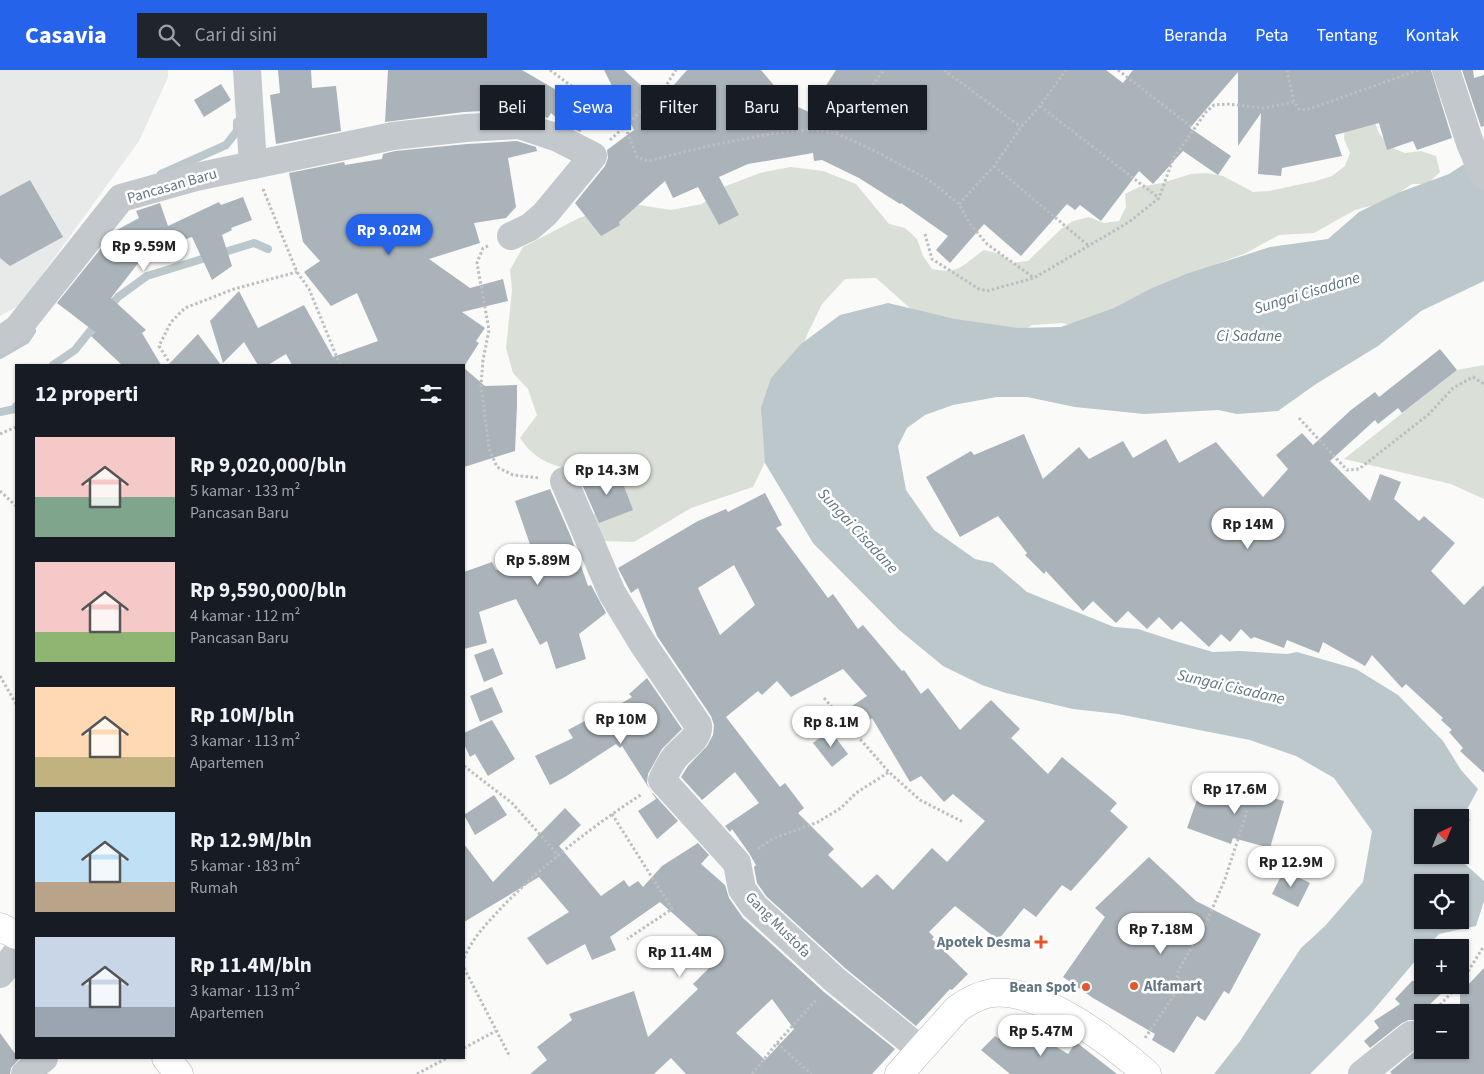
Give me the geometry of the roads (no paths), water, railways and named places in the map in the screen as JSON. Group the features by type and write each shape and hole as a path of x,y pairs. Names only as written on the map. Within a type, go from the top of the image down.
{"main road":[{"path":"0,927 15,934"},
{"path":"899,1074 920,1049 968,1000 993,993 1009,993 1036,1001 1058,1011 1110,1044 1139,1067"},
{"path":"167,1059 179,1074"}],"street":[{"path":"247,70 253,165"},
{"path":"1446,70 1470,142 1484,176"},
{"name":"Pancasan Baru","path":"0,341 18,328 121,198 196,177 393,136 466,128 519,125 558,138 594,156 545,214 530,227 511,236"},
{"name":"Gang Mustofa","path":"564,481 612,593 643,644 698,725 699,730 676,756 662,780 737,864 742,889 754,906 835,980 920,1049"},
{"path":"0,974 15,955"},
{"path":"1362,1074 1411,1035"},
{"path":"25,1074 43,1059"}],"water":[{"name":"Ci Sadane","path":"1484,155 1484,281 1421,311 1378,346 1316,384 1278,411 1237,414 1218,410 1144,414 1075,407 1027,397 997,397 953,405 925,415 907,428 898,446 906,490 934,530 975,559 993,563 1027,592 1114,627 1138,629 1213,652 1240,651 1287,654 1297,652 1356,669 1398,695 1443,741 1461,770 1478,789 1467,809 1414,809 1414,864 1465,864 1484,881 1484,901 1476,926 1469,928 1469,874 1414,874 1414,929 1462,929 1439,934 1434,939 1414,939 1414,962 1371,1013 1310,1074 1214,1074 1240,1041 1301,948 1325,926 1363,882 1372,831 1334,778 1296,756 1250,740 1118,714 1073,709 1006,693 982,685 943,666 898,629 813,543 765,463 761,408 771,378 801,344 840,315 888,303 955,319 1018,328 1061,327 1114,308 1150,289 1186,274 1270,247 1328,239 1359,212 1400,192 1449,174 1475,157"}],"waterway":[{"path":"161,174 226,145 237,131 237,122"},
{"path":"108,309 118,297 147,276 254,243 268,249"},
{"path":"54,364 75,350 98,321"},
{"path":"0,355 26,340 32,331"},
{"path":"0,412 15,409"}],"place":[{"name":"Apotek Desma","path":"1041,942"},
{"name":"Alfamart","path":"1134,986"},
{"name":"Bean Spot","path":"1086,987"}],"water label":[{"name":"Sungai Cisadane","path":"1307,293"},
{"name":"Sungai Cisadane","path":"858,531"},
{"name":"Sungai Cisadane","path":"1231,687"}]}
